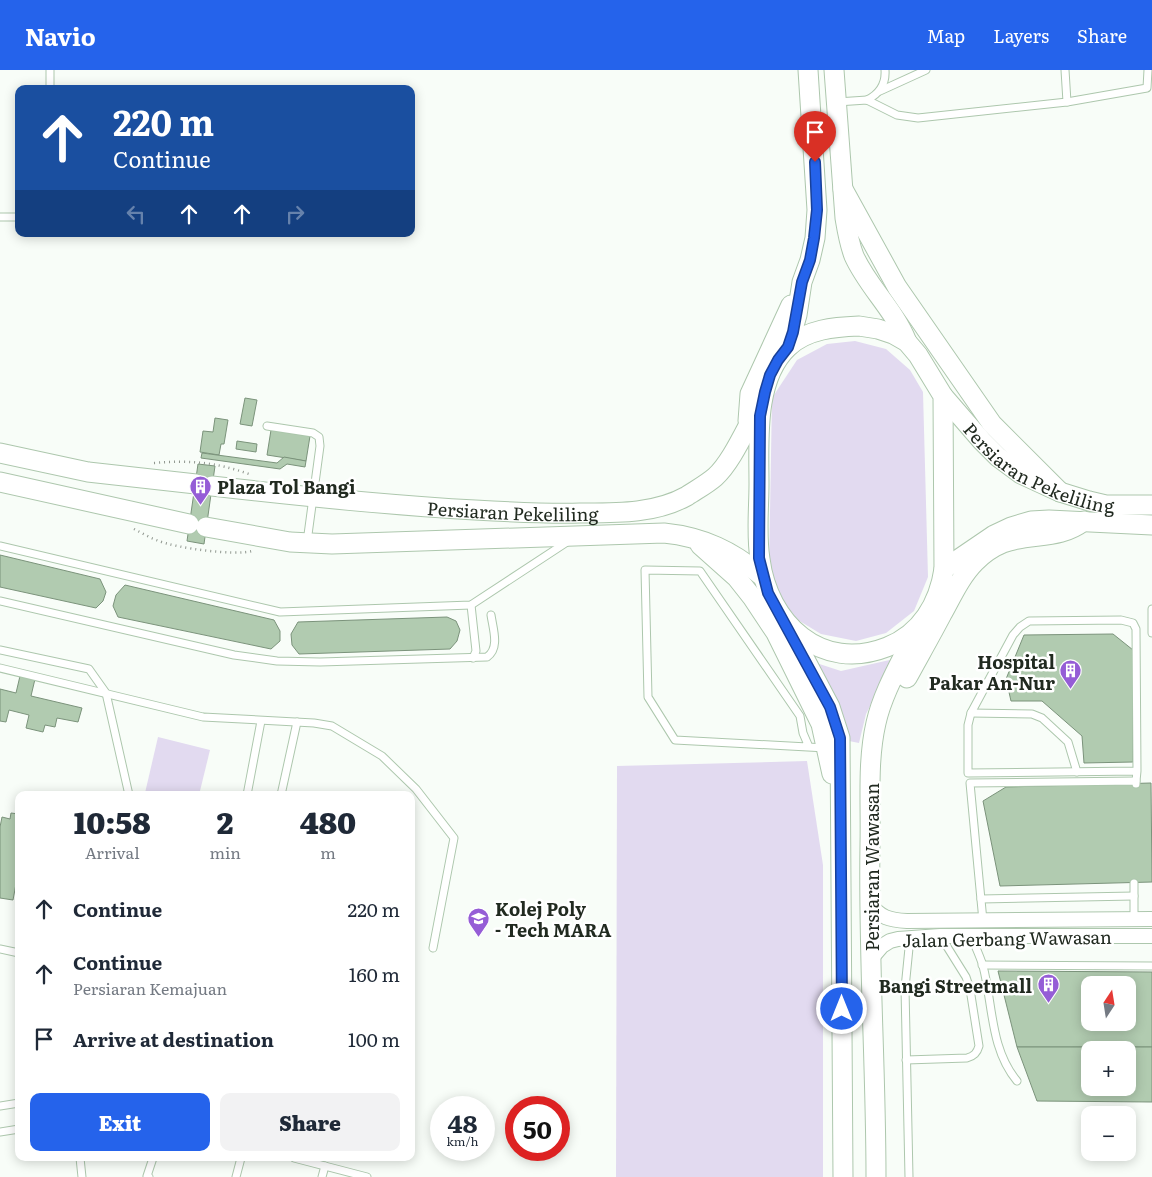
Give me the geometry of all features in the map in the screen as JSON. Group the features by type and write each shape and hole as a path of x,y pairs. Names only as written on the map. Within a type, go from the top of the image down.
{"main road":[{"path":"748,425 750,394 802,282 810,260 814,238 817,210 808,70"},
{"path":"834,70 848,238 854,256 870,283 893,313 907,342"},
{"path":"843,188 897,287 992,424 1060,492"},
{"path":"788,347 797,316 802,282"},
{"path":"907,342 893,334 859,326 821,330 803,337 788,347 770,375 763,399 759,434 759,558 763,577 774,604 786,623 807,642 820,648 844,654 877,651 905,638 927,616 937,597 944,569 943,396"},
{"name":"Persiaran Pekeliling","path":"907,342 918,354 943,396 982,441 998,457 1021,474 1060,492 1106,505 1152,505"},
{"name":"Persiaran Pekeliling","path":"0,453 88,472 313,498 404,506 541,514 619,513 646,510 666,505 685,497 716,476 727,461 763,399"},
{"name":"Persiaran Pekeliling","path":"0,482 198,526 261,538 307,543 404,543 648,533 689,536 723,548 763,577"},
{"name":"Persiaran Pekeliling","path":"944,569 976,545 1011,527 1031,522 1049,520 1152,524"},
{"path":"871,747 886,724 903,685 949,601 974,563 988,550 1003,543 1022,537 1061,533 1074,528 1084,521"},
{"path":"689,536 732,573 752,596 776,633 821,724 818,748 840,805"},
{"name":"Persiaran Wawasan","path":"786,623 830,707 840,738 843,1177"},
{"name":"Persiaran Wawasan","path":"876,1177 876,1097 869,903 871,747 877,720 886,697 919,626"}],"street":[{"name":"Jalan Gerbang Wawasan","path":"869,903 878,914 896,920 983,922 1152,919"},
{"name":"Jalan Gerbang Wawasan","path":"870,960 882,946 890,941 910,938 940,936 1152,936"}],"lane":[{"path":"50,70 50,85"},
{"path":"880,91 885,70"},
{"path":"837,102 867,100 880,91 926,70"},
{"path":"1065,70 1066,102"},
{"path":"867,100 897,115 918,118 1066,102 1147,88 1148,70"},
{"path":"0,217 15,217"},
{"path":"266,426 313,433 319,437 320,446 307,543"},
{"path":"0,546 280,612 471,605 577,536"},
{"path":"797,747 803,733 800,716 700,571 645,570 648,697 675,740 797,747 818,748"},
{"path":"0,601 234,655 277,661 320,662 487,657 494,650 495,644 491,615"},
{"path":"471,605 476,651 473,658"},
{"path":"1152,609 1152,633"},
{"path":"970,783 1136,782 1136,629 1133,623 1121,620 1029,621 1013,635 971,713 968,725 968,773 983,922"},
{"path":"0,650 89,669 106,693 128,791"},
{"path":"0,668 203,717 297,722 332,726 382,756 416,788 454,838 434,948"},
{"path":"971,713 1032,714 1042,718 1068,742 1077,772"},
{"path":"248,791 261,721"},
{"path":"281,791 297,722"},
{"path":"803,733 818,748"},
{"path":"968,773 1137,771"},
{"path":"1134,883 1134,919"},
{"path":"981,899 1134,896"},
{"path":"906,1060 967,1058 973,1056 979,1046 970,989 966,977 940,936"},
{"path":"971,936 982,965 999,1049 1008,1070 1018,1081"},
{"path":"909,1177 905,988 910,938"},
{"path":"0,949 15,952"},
{"path":"982,965 1152,966"},
{"path":"0,1106 15,1104"},
{"path":"0,1132 15,1130"},
{"path":"80,1161 82,1177"},
{"path":"149,1177 147,1176 152,1161"},
{"path":"236,1177 240,1161"},
{"path":"306,1161 367,1177"},
{"path":"322,1177 325,1166"}],"shaded area":[{"path":"855,341 886,349 910,370 923,392 928,577 914,611 886,633 856,641 821,634 793,617 777,593 769,569 772,398 797,360 827,344"},
{"path":"804,659 841,671 894,659 866,714 859,743 849,741"},
{"path":"158,737 210,750 200,791 145,791"},
{"path":"807,761 823,865 823,1177 616,1177 617,766"}],"building":[{"path":"245,398 257,400 252,426 240,424"},
{"path":"215,418 228,420 224,444 221,444 219,455 200,452 203,431 213,432"},
{"path":"271,430 310,436 306,461 267,455"},
{"path":"237,441 257,444 256,452 236,449"},
{"path":"202,453 277,463 284,457 306,461 305,467 287,464 280,469 201,458"},
{"name":"Plaza Tol Bangi","path":"198,464 215,466 204,544 187,541"},
{"path":"0,555 100,579 106,592 103,601 96,608 0,587"},
{"path":"125,585 274,620 280,631 280,641 271,649 118,617 113,606 116,595"},
{"path":"447,617 456,621 460,630 457,641 450,649 299,654 292,645 291,634 298,622"},
{"name":"Hospital Pakar An-Nur","path":"1113,634 1133,650 1133,762 1084,763 1082,736 1042,701 1011,701 1006,679 1024,635"},
{"path":"20,676 35,679 31,696 82,708 78,722 57,718 55,727 45,725 43,732 26,728 29,715 9,710 6,722 0,721 0,689 16,693"},
{"path":"1151,783 1152,882 1000,886 983,801 1006,787"},
{"path":"11,813 15,814 15,889 13,900 0,898 0,827 2,817 10,819"},
{"name":"Bangi Streetmall","path":"998,971 1152,972 1152,1047 1136,1047 1136,1041 1081,1041 1081,1047 1017,1047"},
{"path":"1017,1047 1081,1047 1081,1096 1136,1096 1136,1047 1152,1047 1152,1102 1037,1101"}],"place":[{"name":"Plaza Tol Bangi","path":"201,505"},
{"name":"Hospital Pakar An-Nur","path":"1071,690"},
{"name":"Kolej Poly - Tech MARA","path":"479,937"},
{"name":"Bangi Streetmall","path":"1048,1004"}],"route":[{"path":"815,162 817,210 810,260 802,282 793,332 788,347 770,375 760,416 759,558 768,593 830,707 840,738 842,1009"}]}
